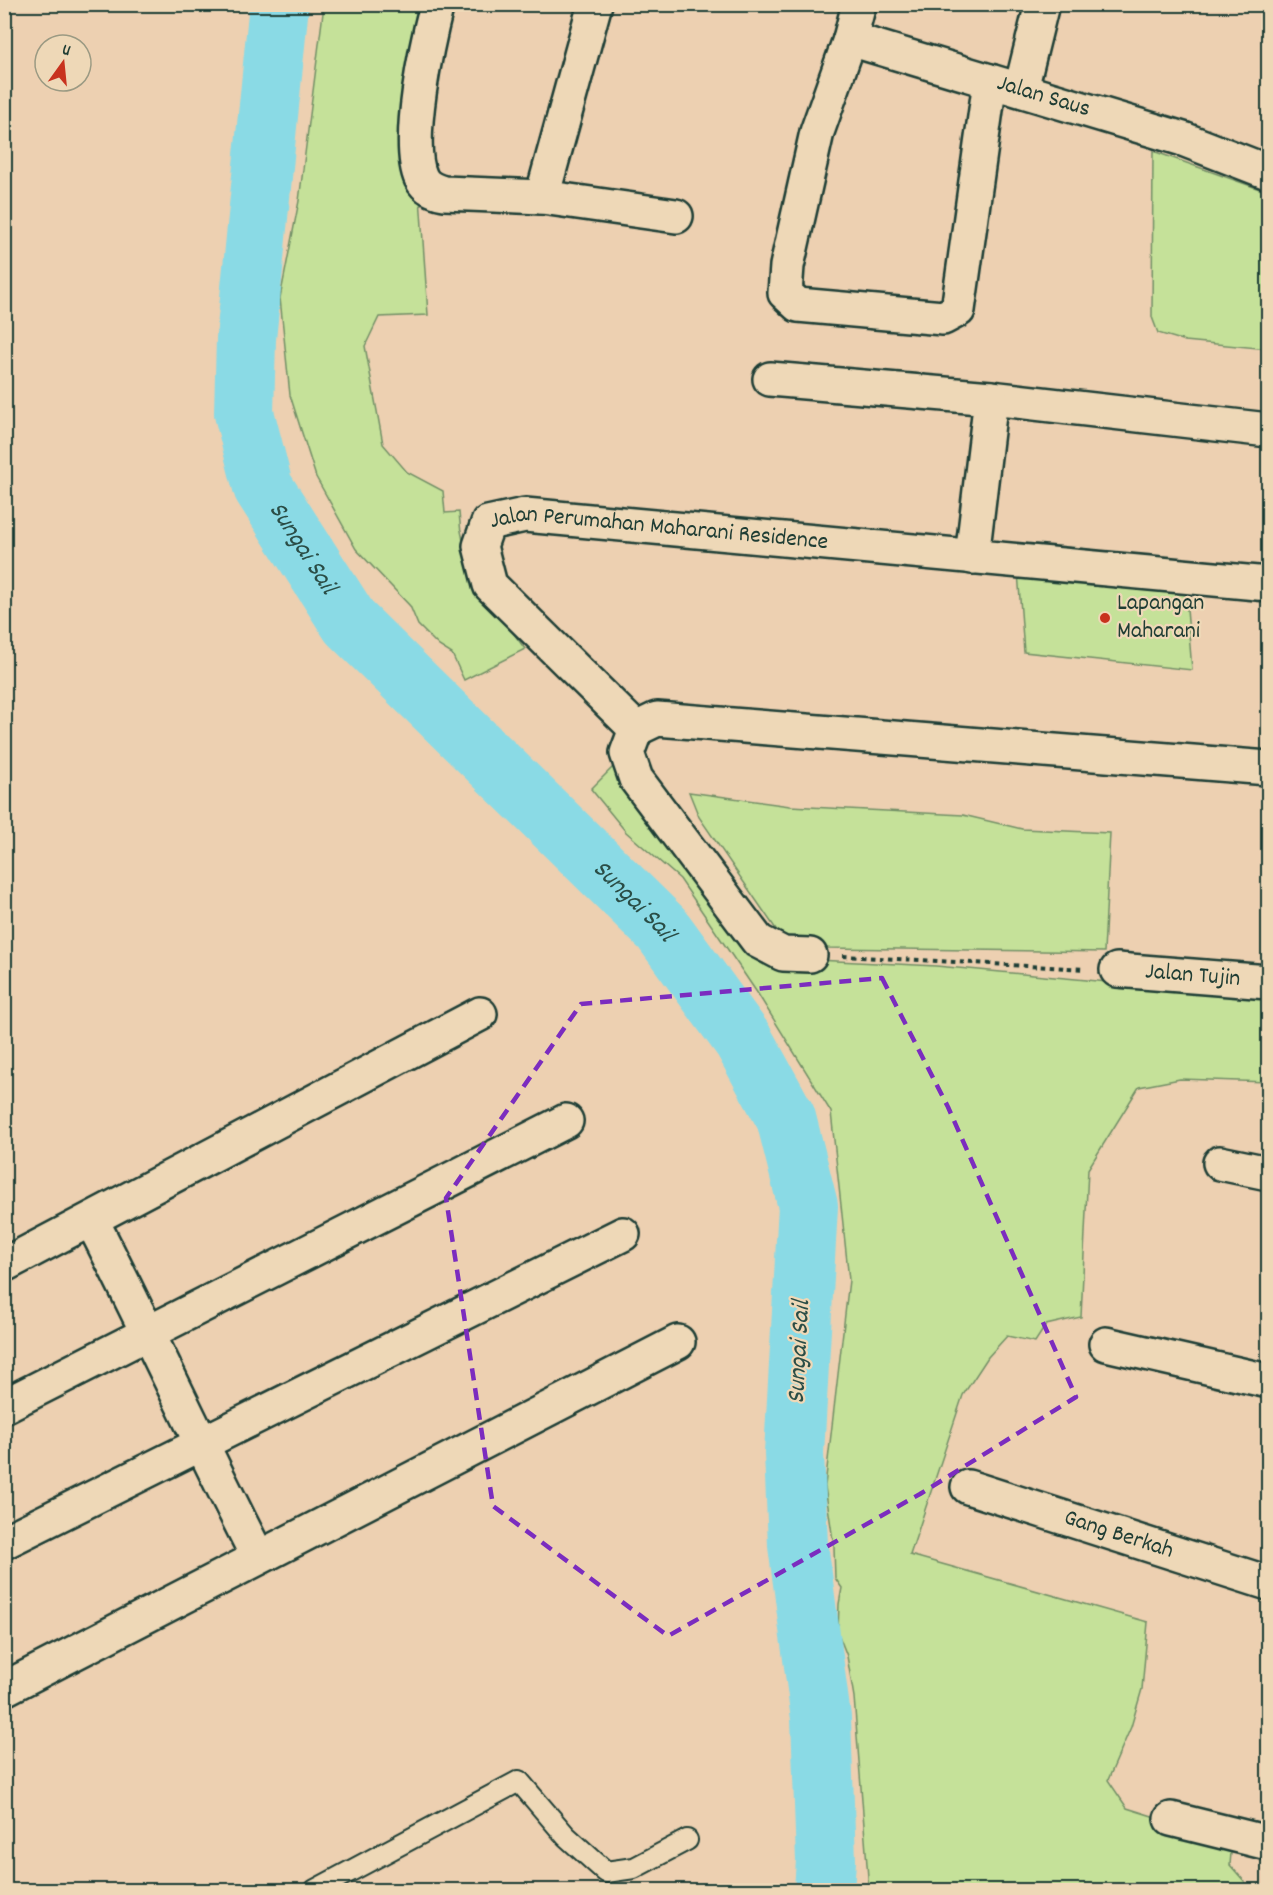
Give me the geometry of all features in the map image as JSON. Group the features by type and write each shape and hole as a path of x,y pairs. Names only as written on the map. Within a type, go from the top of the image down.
{"street":[{"path":"437,4 427,43 417,114 417,156 422,180 433,190 444,193 542,197 676,216"},
{"path":"542,197 594,4"},
{"path":"859,4 850,39 817,132 787,266 785,293 798,305 944,318 958,310 1006,85 1042,4"},
{"name":"Jalan Saus","path":"850,39 1183,139 1269,172"},
{"path":"770,379 991,398 1269,430"},
{"path":"972,557 991,398"},
{"name":"Jalan Perumahan Maharani Residence","path":"636,729 490,585 480,546 488,523 525,515 1269,584"},
{"path":"810,955 783,954 758,941 636,778 627,753 636,729 657,719 1269,768"},
{"name":"Jalan Tujin","path":"1117,970 1269,982"},
{"path":"4,1265 92,1221 480,1014"},
{"path":"4,1406 566,1121"},
{"path":"1220,1163 1269,1173"},
{"path":"92,1221 149,1332 201,1446 258,1557"},
{"path":"4,1542 201,1446 623,1234"},
{"path":"4,1689 678,1342"},
{"path":"1106,1344 1269,1381"},
{"name":"Gang Berkah","path":"968,1487 1269,1583"},
{"path":"1171,1819 1269,1844"}],"lane":[{"path":"315,1890 519,1781 566,1836 606,1872 634,1868 687,1840"}],"path":[{"path":"810,955 1117,970"}],"highlighted area":[{"path":"882,978 948,1107 1076,1397 920,1494 668,1636 493,1506 446,1198 581,1004"}],"green space":[{"path":"324,5 432,5 420,197 428,315 379,317 365,346 383,444 407,472 443,491 445,513 459,512 461,532 472,569 491,601 525,649 464,680 452,654 439,646 418,625 410,606 356,549 316,477 290,395 280,298 299,201"},
{"path":"1153,151 1268,192 1268,349 1185,341 1158,333 1152,317"},
{"name":"Lapangan Maharani","path":"1018,572 1185,585 1192,670 1024,652"},
{"path":"620,760 662,829 797,959 936,966 1268,997 1268,1082 1180,1079 1139,1087 1088,1169 1081,1317 1046,1325 1035,1342 1007,1336 988,1357 963,1395 910,1555 1148,1622 1142,1689 1131,1727 1108,1780 1127,1808 1232,1841 1230,1865 1252,1890 869,1890 854,1697 847,1656 838,1633 842,1588 835,1578 834,1547 825,1486 849,1280 831,1112 758,994 680,879 626,832 591,789"},
{"path":"689,792 790,806 963,815 1022,829 1110,833 1104,952 828,948 795,944 780,935 699,817"}],"waterway":[{"name":"Sungai Sail","path":"279,4 246,339 244,413 263,487 350,623 662,929 743,1040 786,1118 808,1206 794,1453 798,1545 821,1718 826,1861 824,1890"}],"place":[{"name":"Lapangan Maharani","path":"1105,618"}]}
